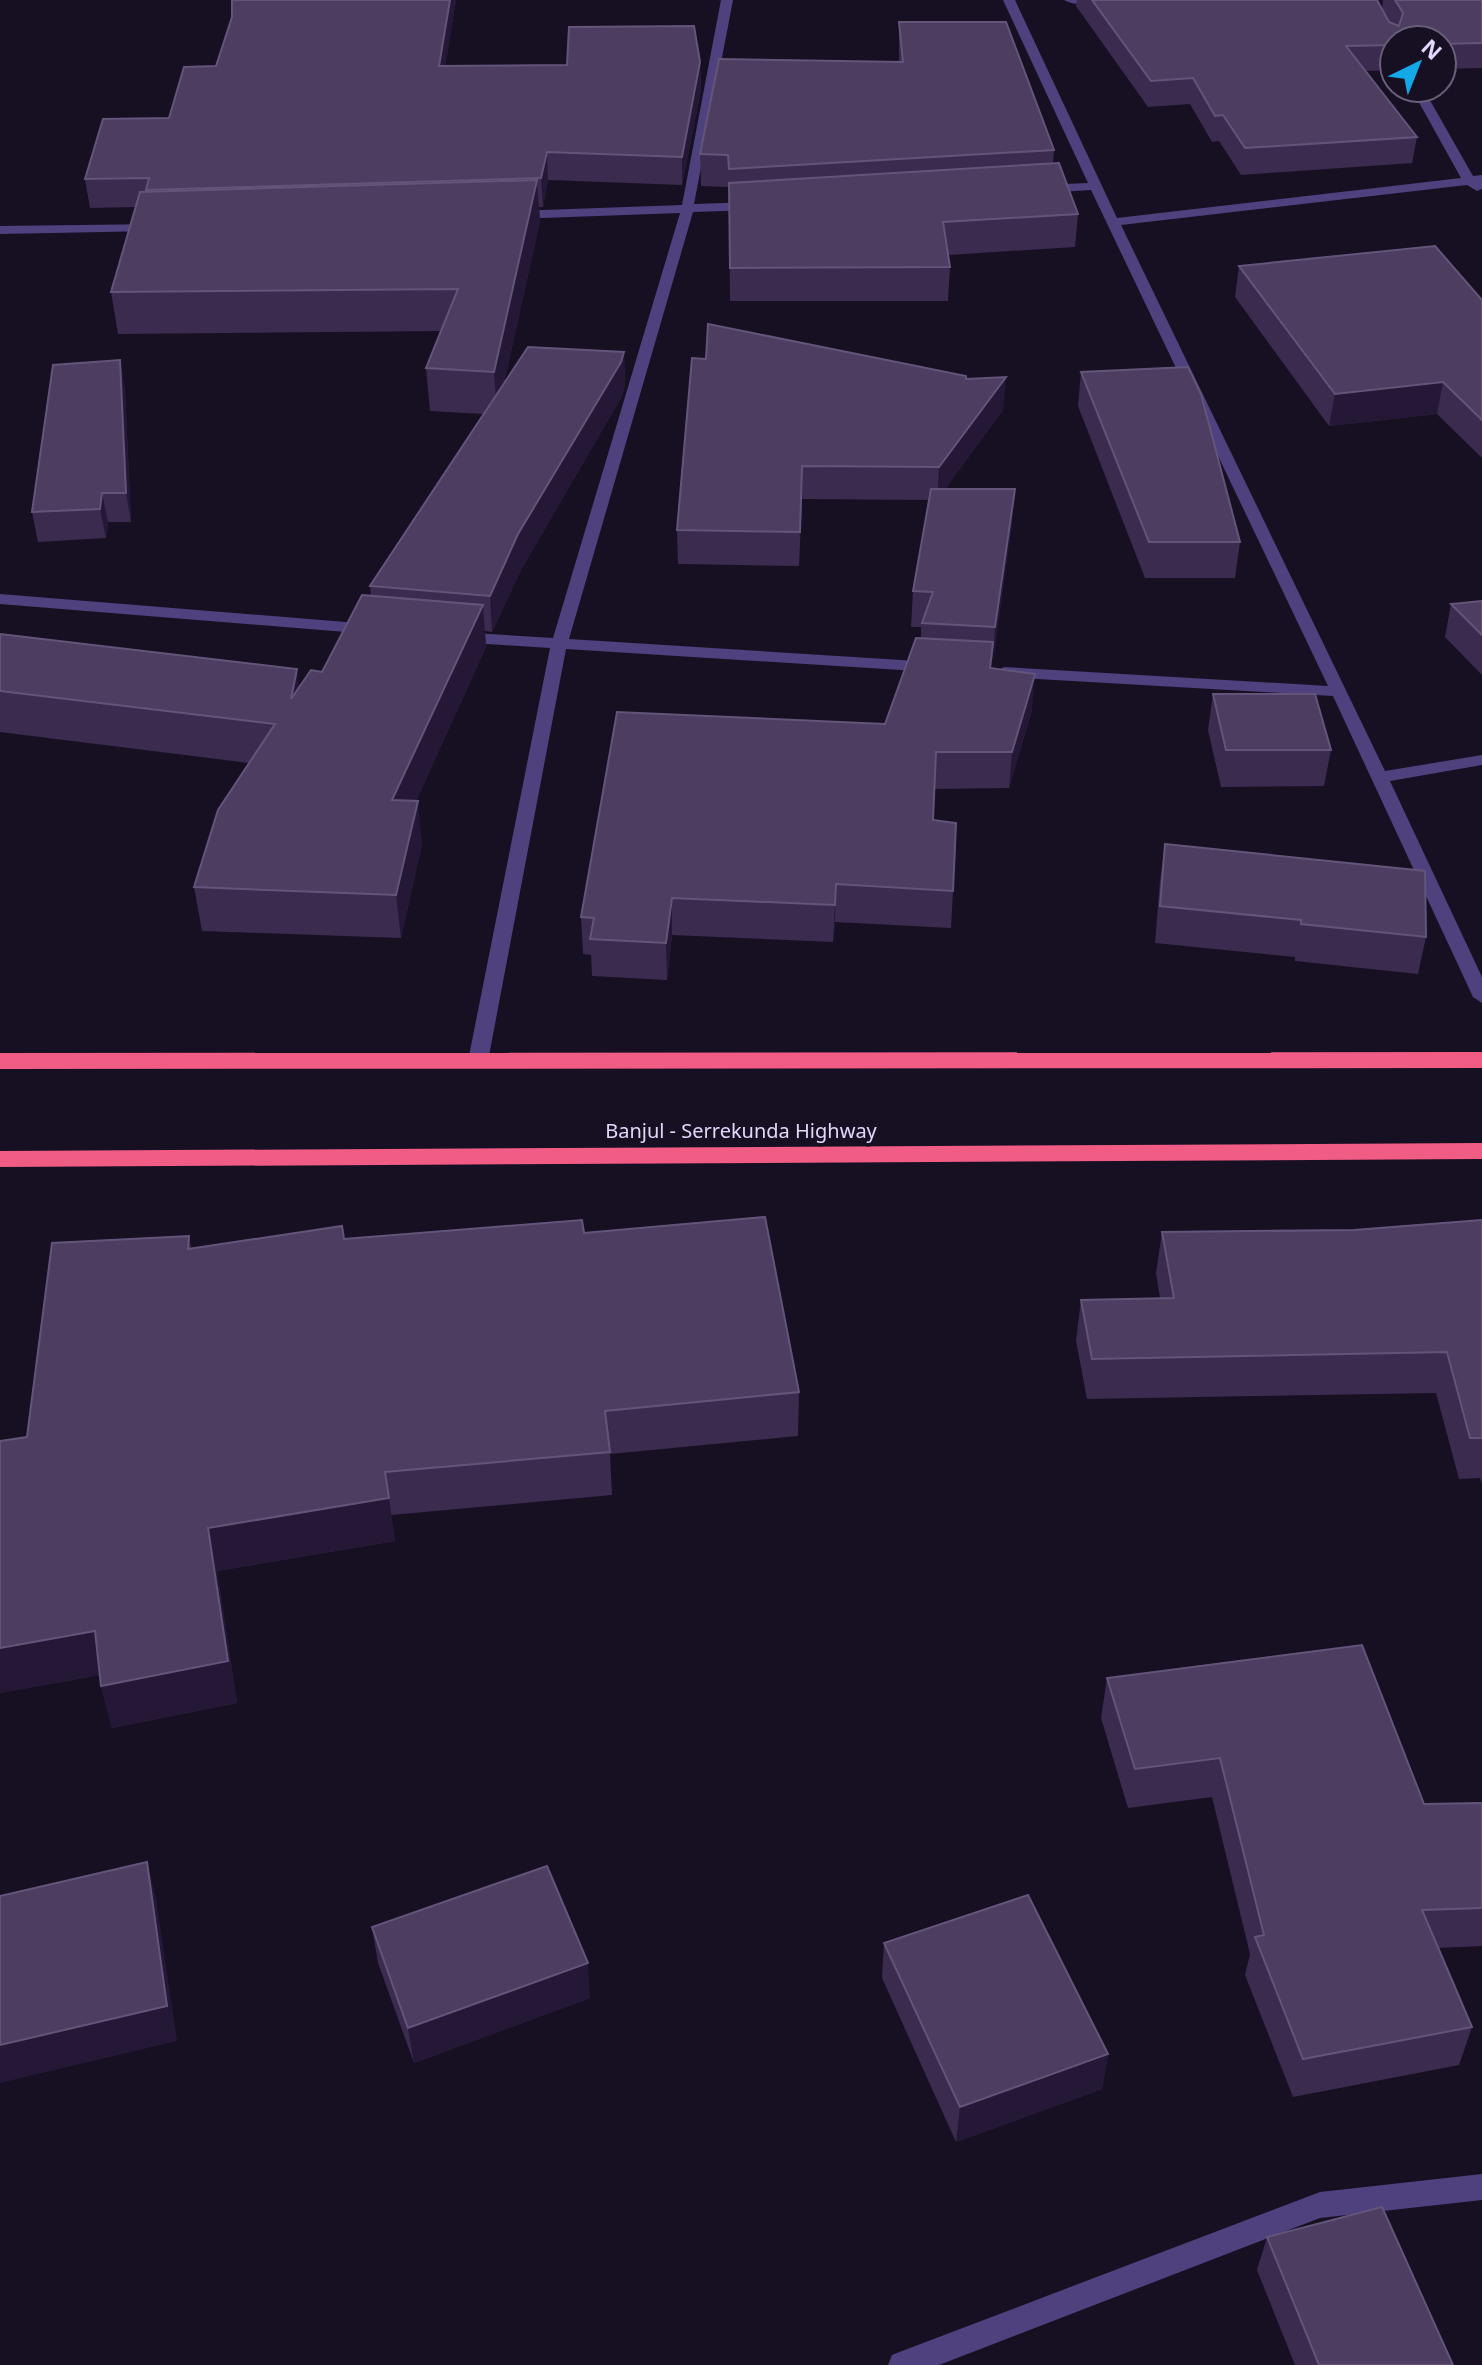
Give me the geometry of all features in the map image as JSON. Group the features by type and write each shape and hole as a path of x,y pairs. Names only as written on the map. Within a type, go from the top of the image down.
{"highway":[{"path":"0,1061 1482,1060"},
{"name":"Banjul - Serrekunda Highway","path":"0,1159 1482,1151"}],"street":[{"path":"478,1061 559,645 687,210 727,0"},
{"path":"1009,0 1094,186 1382,777 1482,997"},
{"path":"1070,0 1118,1"},
{"path":"1427,104 1482,191"},
{"path":"1112,222 1476,180"},
{"path":"1031,190 1094,186"},
{"path":"496,216 765,205"},
{"path":"0,230 163,227"},
{"path":"0,599 388,631"},
{"path":"435,635 957,669"},
{"path":"989,671 1340,692"},
{"path":"1382,777 1482,760"},
{"path":"902,2365 1320,2205 1482,2187"}],"building":[{"path":"232,0 450,0 439,66 567,65 569,27 694,26 700,62 682,157 547,152 541,178 146,190 149,178 85,179 103,119 169,118 184,67 216,66 232,17"},
{"path":"1092,0 1377,0 1389,22 1394,24 1378,24 1378,45 1346,46 1378,87 1378,104 1391,104 1417,137 1245,148 1223,115 1215,116 1193,78 1151,81"},
{"path":"1395,0 1482,0 1482,43 1458,44 1458,24 1400,24 1403,13"},
{"path":"899,22 1006,22 1054,150 729,169 728,155 700,154 719,59 903,62"},
{"path":"1059,163 1078,214 943,222 950,267 730,268 729,183"},
{"path":"537,180 494,372 426,368 458,289 111,292 140,192"},
{"path":"1435,246 1482,300 1482,420 1443,382 1335,394 1239,266"},
{"path":"708,324 966,376 966,379 1006,377 939,467 802,466 800,532 677,530 692,358 706,359"},
{"path":"528,347 624,352 621,362 518,534 490,596 370,586"},
{"path":"120,360 126,493 102,493 100,509 32,512 53,365"},
{"path":"1188,367 1201,394 1240,542 1149,542 1081,372"},
{"path":"931,489 1015,489 995,627 922,623 933,592 913,591"},
{"path":"362,595 483,605 392,800 418,801 396,895 194,887 218,810 275,724 0,691 0,634 297,669 291,699 311,670 322,672"},
{"path":"1482,601 1482,635 1451,604"},
{"path":"916,638 993,642 990,668 1035,674 1012,752 936,752 933,820 956,823 953,891 836,884 835,905 672,898 666,943 590,939 594,918 581,917 617,712 885,724"},
{"path":"1213,694 1315,694 1331,750 1226,750"},
{"path":"1165,844 1425,871 1426,937 1301,924 1301,920 1160,906"},
{"path":"765,1217 799,1392 605,1411 610,1452 385,1472 389,1498 208,1528 228,1661 101,1686 95,1631 0,1648 0,1441 27,1437 52,1243 189,1236 188,1249 342,1226 344,1239 582,1220 584,1233"},
{"path":"1482,1220 1482,1438 1470,1438 1447,1352 1092,1359 1081,1300 1174,1298 1162,1232 1354,1230"},
{"path":"1362,1645 1424,1804 1482,1803 1482,1908 1422,1910 1472,2027 1303,2059 1255,1937 1264,1935 1220,1758 1135,1769 1107,1678"},
{"path":"147,1862 167,2006 0,2045 0,1896"},
{"path":"547,1866 588,1963 408,2028 372,1927"},
{"path":"1028,1895 1108,2054 960,2107 884,1943"},
{"path":"1382,2207 1453,2365 1319,2365 1267,2237"}]}
